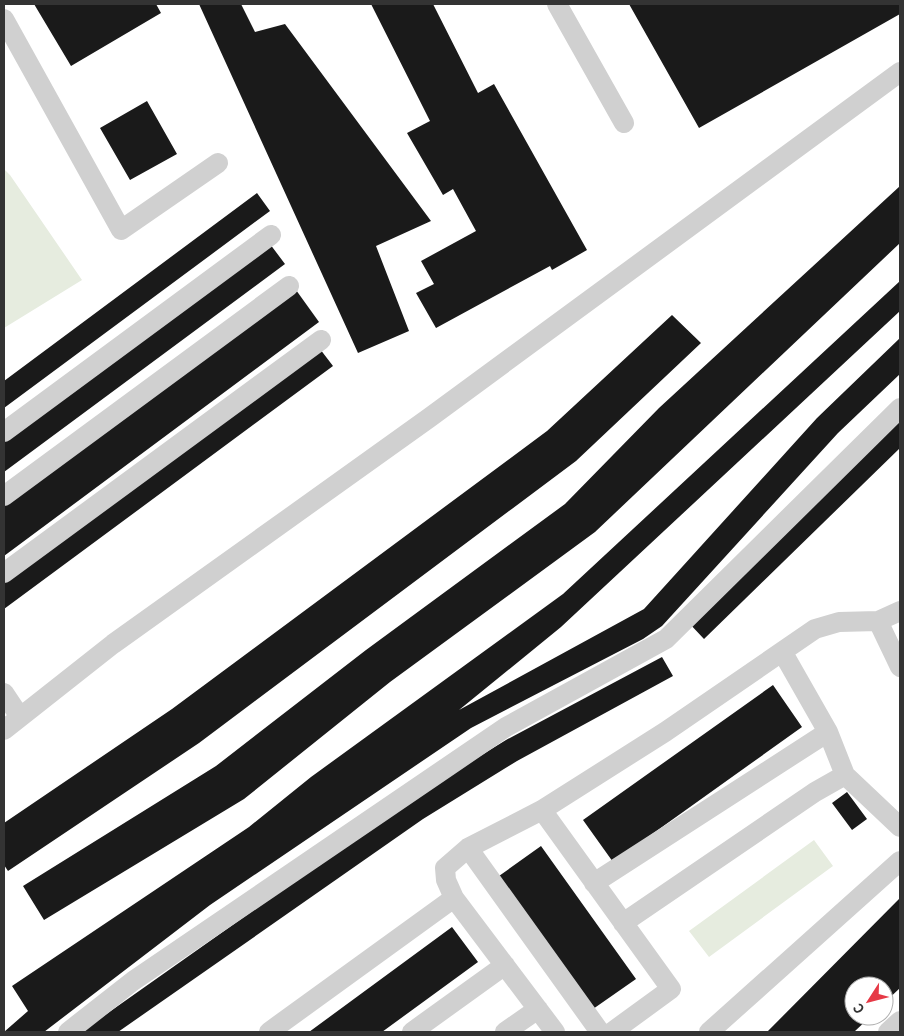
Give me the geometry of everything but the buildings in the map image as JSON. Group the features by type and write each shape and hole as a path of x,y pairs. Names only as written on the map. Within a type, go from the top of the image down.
{"lane":[{"path":"557,4 624,123"},
{"path":"4,19 121,230 218,163"},
{"path":"4,730 113,644 421,424 900,72"},
{"path":"4,432 271,235"},
{"path":"4,496 289,286"},
{"path":"4,573 320,340"},
{"path":"68,1032 133,982 506,727 666,639 900,408"},
{"path":"555,1032 454,898 446,880 445,868 468,848 542,810 784,653 815,629 839,622 878,621 900,611"},
{"path":"878,621 900,667"},
{"path":"784,653 828,732 845,775 900,827"},
{"path":"4,693 20,717"},
{"path":"594,883 828,732"},
{"path":"623,923 815,792 845,775"},
{"path":"542,810 671,989 612,1032"},
{"path":"468,848 600,1032"},
{"path":"709,1032 900,861"},
{"path":"269,1032 454,898"},
{"path":"412,1032 505,965"},
{"path":"505,1032 538,1009"},
{"path":"888,1032 900,1020"}],"shaded area":[{"path":"4,169 82,280 4,328"},
{"path":"814,840 833,866 709,957 689,931"}]}
